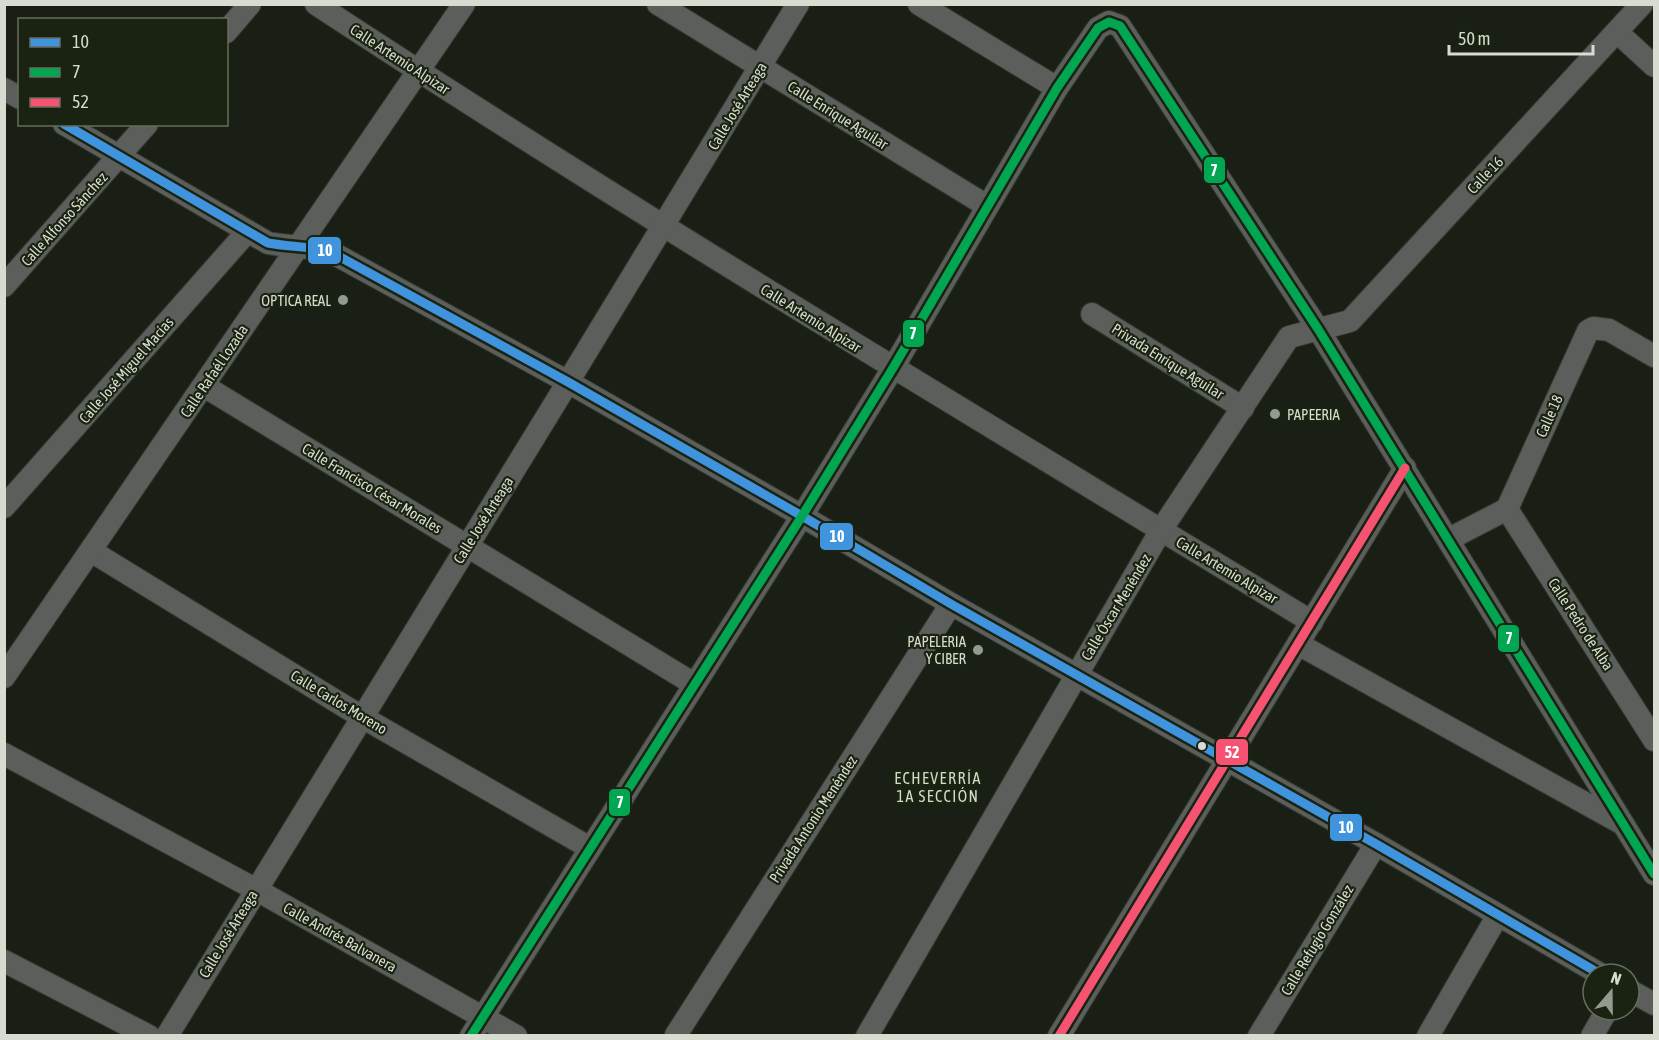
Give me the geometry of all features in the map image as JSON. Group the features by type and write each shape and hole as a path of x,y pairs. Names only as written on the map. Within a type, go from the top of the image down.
{"street":[{"path":"228,30 250,4"},
{"name":"Calle Artemio Alpizar","path":"316,4 418,72 663,226 1312,621"},
{"name":"Calle Rafaél Lozada","path":"4,677 464,4"},
{"name":"Calle Enrique Aguilar","path":"658,4 987,206"},
{"name":"Calle José Arteaga","path":"167,1035 798,4"},
{"path":"919,4 1058,88"},
{"name":"Calle 16","path":"1318,329 1350,321 1642,4"},
{"path":"477,1026 802,516 893,368 1058,88 1098,28 1109,22 1120,26 1318,329 1406,468 1654,874"},
{"path":"1617,33 1654,66"},
{"path":"4,89 18,97"},
{"path":"67,126 268,243 331,252 568,382 951,604 1376,844 1581,963"},
{"name":"Calle Alfonso Sánchez","path":"4,286 145,126"},
{"name":"Calle José Miguel Macías","path":"4,507 247,232"},
{"name":"Privada Enrique Aguilar","path":"1092,314 1243,408"},
{"name":"Calle 18","path":"1506,509 1588,331 1593,328 1609,330 1654,356"},
{"name":"Calle Óscar Menéndez","path":"867,1035 1161,530 1289,337 1318,329"},
{"name":"Calle Francisco César Morales","path":"204,386 694,684"},
{"path":"1059,1035 1406,468"},
{"path":"1449,538 1506,509"},
{"name":"Calle Pedro de Alba","path":"1506,509 1651,725"},
{"name":"Calle Carlos Moreno","path":"91,551 362,717 590,848"},
{"name":"Privada Antonio Menéndez","path":"676,1035 951,604"},
{"path":"1298,644 1622,824"},
{"name":"Calle Andrés Balvanera","path":"4,754 255,889 477,1026 516,1035"},
{"name":"Calle Refugio González","path":"1259,1035 1376,844"},
{"path":"1428,1035 1498,915"},
{"path":"4,961 149,1035"},
{"path":"1592,1035 1600,1022"}],"transit line":[{"name":"7","path":"471,1036 802,516 893,368 1057,88 1098,28 1109,22 1120,26 1318,329 1654,874"},
{"name":"10","path":"67,126 268,243 331,252 568,382 951,604 1376,844 1581,963"},
{"name":"52","path":"1059,1036 1405,468"}],"place":[{"name":"OPTICA REAL","path":"343,300"},
{"name":"PAPEERIA","path":"1275,414"},
{"name":"PAPELERIA Y CIBER","path":"978,650"}],"district":[{"name":"ECHEVERRÍA 1A SECCIÓN","path":"938,787"}]}
